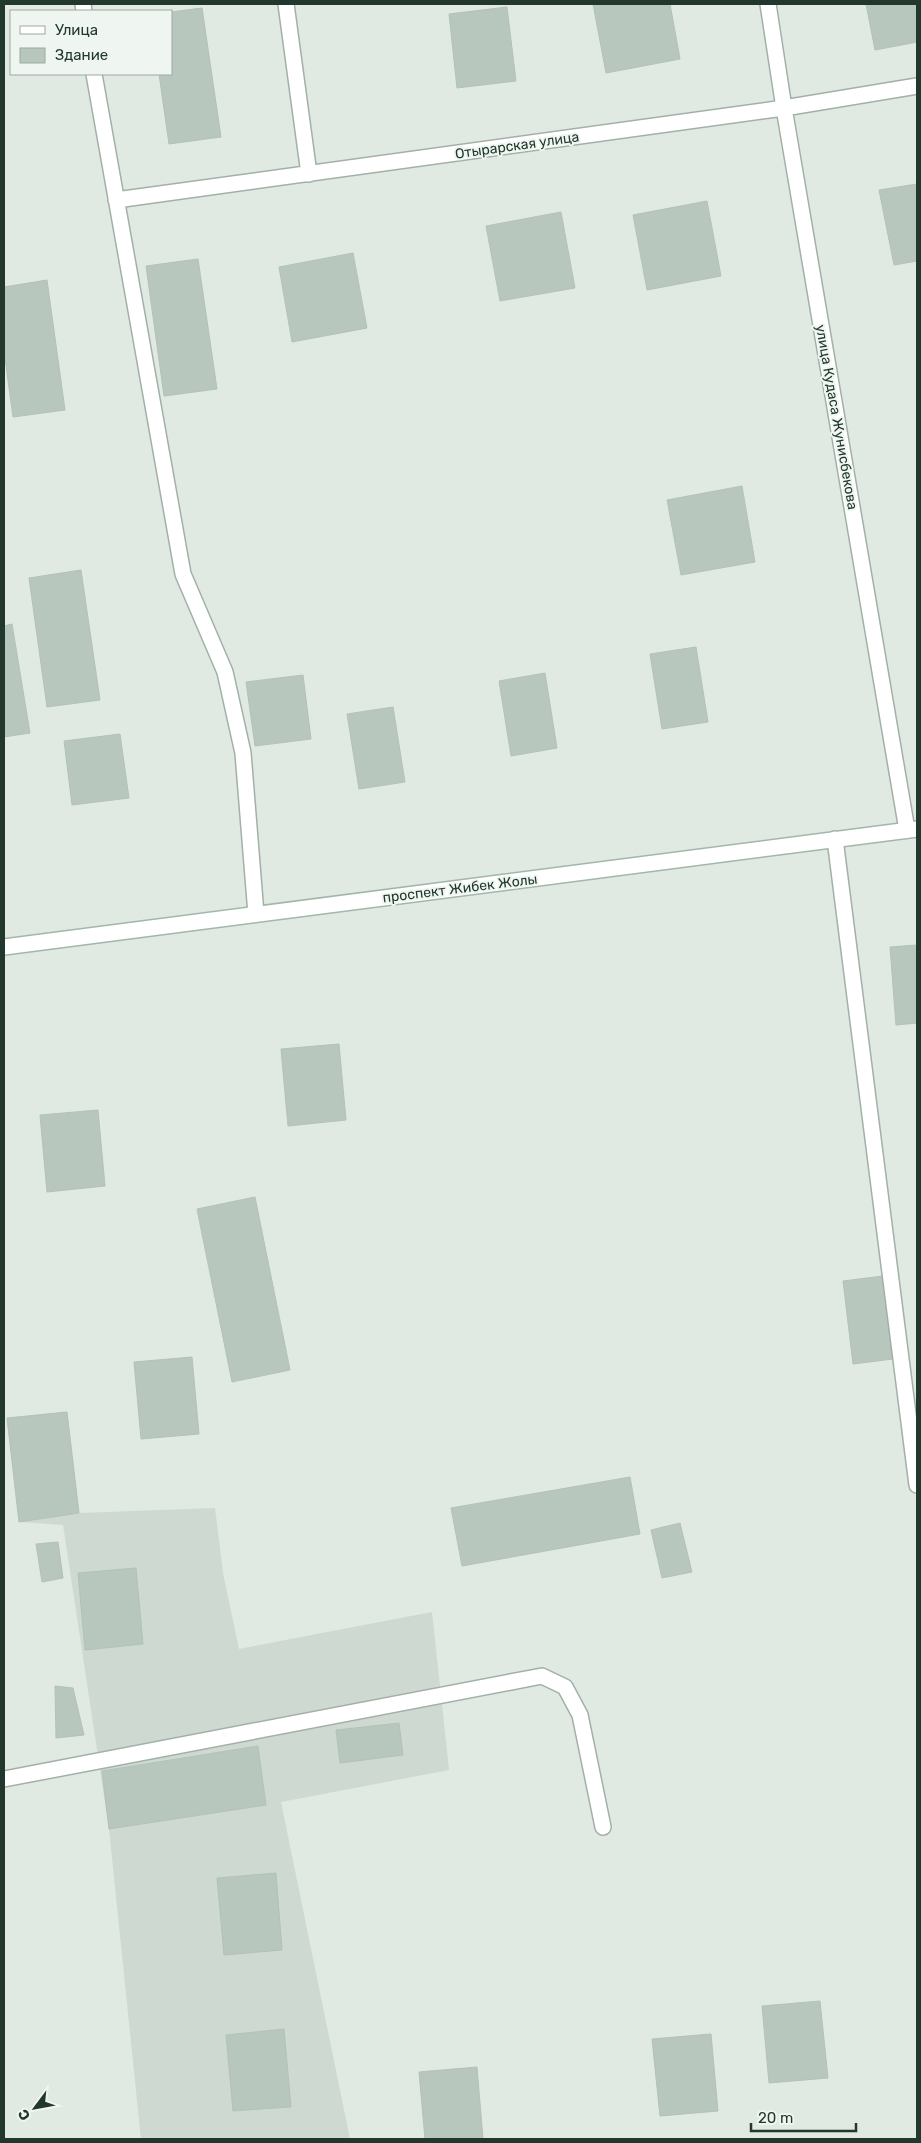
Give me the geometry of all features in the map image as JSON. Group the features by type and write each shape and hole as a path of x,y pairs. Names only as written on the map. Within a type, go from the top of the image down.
{"street":[{"path":"286,4 309,174"},
{"name":"улица Кудаса Жунисбекова","path":"768,4 784,108 912,830"},
{"path":"94,75 183,574 225,672 243,753 256,914"},
{"name":"Отырарская улица","path":"116,200 784,108 917,86"},
{"name":"проспект Жибек Жолы","path":"4,947 912,830"},
{"path":"835,839 917,1485"},
{"path":"4,1779 542,1676 565,1688 580,1715 603,1827"}],"shaded area":[{"path":"67,1412 79,1513 215,1508 223,1573 239,1649 432,1612 449,1770 281,1802 350,2139 141,2139 109,1829 63,1525 19,1522 7,1418"}],"building":[{"path":"593,4 670,4 680,59 606,73"},
{"path":"866,4 917,4 917,42 875,50"},
{"path":"507,7 516,81 457,88 449,14"},
{"path":"202,8 221,137 169,144 159,75 172,75 172,12"},
{"path":"917,184 917,261 894,265 879,190"},
{"path":"707,201 721,276 647,290 633,215"},
{"path":"561,212 575,288 500,301 486,226"},
{"path":"353,253 367,328 292,342 279,267"},
{"path":"198,259 217,389 164,396 146,266"},
{"path":"47,280 65,410 13,417 4,351 4,287"},
{"path":"742,486 755,562 681,575 667,500"},
{"path":"81,570 100,700 47,707 29,578"},
{"path":"12,624 30,733 4,737 4,626"},
{"path":"696,647 708,722 662,729 650,654"},
{"path":"545,673 557,748 511,756 499,681"},
{"path":"303,675 311,739 255,746 246,682"},
{"path":"393,707 405,782 359,789 347,714"},
{"path":"120,734 129,798 72,805 64,741"},
{"path":"917,945 917,1023 896,1025 890,947"},
{"path":"339,1044 346,1120 288,1126 281,1049"},
{"path":"98,1110 105,1186 47,1192 40,1115"},
{"path":"255,1197 290,1370 232,1382 197,1209"},
{"path":"883,1276 893,1359 853,1364 843,1281"},
{"path":"192,1357 199,1434 141,1439 134,1362"},
{"path":"67,1412 79,1513 19,1522 7,1418"},
{"path":"630,1477 640,1534 462,1566 451,1508"},
{"path":"680,1523 692,1572 662,1578 651,1530"},
{"path":"58,1542 63,1578 42,1582 36,1544"},
{"path":"136,1568 143,1644 85,1650 78,1573"},
{"path":"55,1686 73,1688 84,1735 56,1738"},
{"path":"399,1723 403,1755 340,1763 336,1730"},
{"path":"258,1746 266,1805 109,1829 102,1771"},
{"path":"276,1873 282,1950 224,1955 217,1878"},
{"path":"820,2001 828,2078 769,2083 762,2006"},
{"path":"284,2029 291,2107 233,2111 226,2035"},
{"path":"711,2034 718,2111 660,2116 652,2039"},
{"path":"477,2067 483,2139 425,2139 419,2072"}]}
